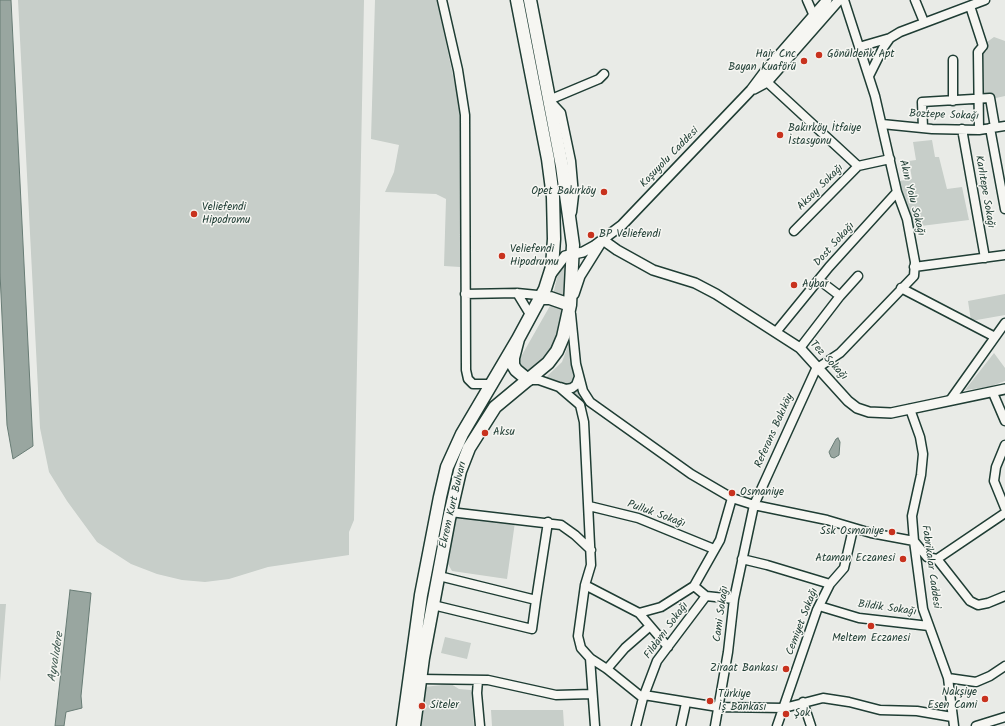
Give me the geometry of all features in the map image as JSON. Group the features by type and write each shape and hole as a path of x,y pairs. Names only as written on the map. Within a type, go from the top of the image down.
{"main road":[{"name":"Ekrem Kurt Bulvarı","path":"403,726 421,595 442,489 448,467 462,434 542,298 552,267 554,239 553,198 548,159 517,0"},
{"name":"Ekrem Kurt Bulvarı","path":"414,726 420,679 433,605 450,512 460,471 469,448 495,407 548,363 557,351 568,319 574,253 562,166 530,0"},
{"path":"542,298 554,299 570,305"},
{"path":"518,339 513,365 516,370 528,380"}],"street":[{"path":"442,0 458,70 465,115 465,294 468,379 473,384 491,384"},
{"path":"807,0 814,16"},
{"name":"Koşuyolu Caddesi","path":"603,240 622,225 751,90 766,70 827,0"},
{"name":"Koşuyolu Caddesi","path":"751,90 767,82 839,0"},
{"name":"Akın Yolu Sokağı","path":"844,0 869,76 882,124 897,192 907,219 914,266"},
{"path":"915,0 924,22"},
{"path":"859,47 890,38 900,32 967,4 985,0"},
{"path":"967,4 983,46 978,52 979,130"},
{"path":"869,76 890,38"},
{"path":"952,60 953,100"},
{"path":"549,100 599,79 604,74"},
{"path":"767,82 858,166"},
{"path":"923,128 922,102 990,98 1005,209"},
{"name":"Boztepe Sokağı","path":"882,124 923,128 979,130 1005,126"},
{"name":"Karlıtepe Sokağı","path":"962,129 985,258"},
{"name":"Aksoy Sokağı","path":"794,231 858,166 890,159"},
{"name":"Dost Sokağı","path":"776,332 819,280 897,192"},
{"path":"548,278 558,263 565,256 583,252 603,240"},
{"path":"603,240 580,276 570,305 576,364 583,390 590,402 691,474 732,498 754,505 827,520 853,529 914,541 927,557 937,559 970,601 978,605 988,603 1005,596"},
{"name":"Tez Sokağı","path":"603,240 617,250 653,270 695,283 716,294 776,332 800,348 857,408 869,412 891,413 951,399 994,393 1004,390"},
{"path":"819,368 840,352 914,276 914,266 1005,256"},
{"path":"800,348 840,296 858,276"},
{"path":"819,280 840,296"},
{"path":"901,288 995,337"},
{"path":"517,293 531,316"},
{"path":"465,294 537,294 542,298"},
{"path":"951,399 1005,323"},
{"name":"Referans Bakıköy","path":"754,505 816,370 819,368"},
{"path":"528,380 539,380 566,389 572,388 576,385 579,377"},
{"path":"559,387 580,405 584,422 591,565 585,585 578,636 581,648 590,658 607,669 643,697 718,707 784,708 823,698 849,702 880,710 917,711 952,717"},
{"path":"994,393 1005,421"},
{"path":"580,405 590,402"},
{"name":"Fabrikalar Caddesi","path":"910,409 920,437 923,454 922,475 912,516 923,609 948,678 954,726"},
{"path":"1005,446 996,467 994,481 1005,508"},
{"path":"639,613 662,607 694,586 720,540 732,498"},
{"name":"Cami Sokağı","path":"715,726 728,652 734,599 754,505"},
{"name":"Pulluk Sokağı","path":"588,506 638,518 714,549"},
{"path":"450,512 561,524 591,550"},
{"path":"937,559 1005,513"},
{"path":"433,605 532,629 548,522"},
{"name":"Cemiyet Sokağı","path":"777,726 819,606 830,584 844,568 853,529"},
{"path":"742,559 830,584"},
{"path":"439,576 536,600"},
{"path":"585,585 639,613 668,647"},
{"path":"694,586 706,596 734,599"},
{"name":"Fildamı Sokağı","path":"636,726 643,697 657,661 706,596"},
{"name":"Bildik Sokağı","path":"819,606 858,618 929,626"},
{"path":"607,669 625,648 649,626"},
{"path":"590,658 595,726"},
{"path":"948,678 976,682 990,676 1005,666"},
{"path":"420,679 488,680 556,695 592,694"},
{"path":"478,680 477,693 480,726"},
{"path":"803,702 811,726"},
{"path":"681,726 686,703"},
{"path":"976,726 1005,717"}],"shaded area":[{"path":"0,0 11,0 33,446 13,459 7,425 0,273"},
{"name":"Veliefendi Hipodromu","path":"18,0 364,0 354,520 349,532 349,555 268,567 229,579 205,582 182,580 157,574 131,564 97,542 67,501 49,472 40,428"},
{"path":"375,0 437,0 460,109 460,267 444,266 446,199 436,194 385,192 394,172 399,145 371,139"},
{"path":"994,37 1005,41 1005,96 996,98 992,94 983,93 982,53 987,51 987,42"},
{"path":"932,140 935,157 939,157 947,189 962,187 969,220 913,227 899,181 912,179 909,161 916,160 913,142"},
{"path":"565,266 567,267 568,300 553,295 559,269"},
{"path":"1005,294 1005,315 971,321 968,301"},
{"path":"551,304 564,307 564,313 554,346 548,358 529,373 525,373 518,362"},
{"path":"572,335 571,354 575,382 568,387 544,379 562,362"},
{"path":"994,353 1005,368 1005,381 989,387 965,390"},
{"path":"577,386 587,400 580,402 571,390"},
{"path":"838,438 840,442 839,455 834,458 831,457 829,452"},
{"path":"455,514 515,522 507,579 452,571 448,564"},
{"path":"70,590 91,593 81,696 82,708 66,712 64,726 55,726"},
{"path":"0,604 6,604 0,682"},
{"path":"445,637 471,643 467,659 441,653"},
{"path":"451,684 459,689 471,690 474,726 421,726 424,687"},
{"path":"491,710 563,710 564,726 492,726"}],"place":[{"name":"Gönüldenk Apt","path":"819,55"},
{"name":"Hair Cnc Bayan Kuaförü","path":"804,61"},
{"name":"Bakırköy İtfaiye İstasyonu","path":"780,135"},
{"name":"Opet Bakırköy","path":"604,192"},
{"name":"Veliefendi Hipodromu","path":"194,214"},
{"name":"BP Veliefendi","path":"591,235"},
{"name":"Veliefendi Hipodrumu","path":"502,256"},
{"name":"Aybar","path":"794,285"},
{"name":"Aksu","path":"485,433"},
{"name":"Osmaniye","path":"732,493"},
{"name":"Ssk Osmaniye","path":"892,532"},
{"name":"Ataman Eczanesi","path":"903,559"},
{"name":"Meltem Eczanesi","path":"871,626"},
{"name":"Ziraat Bankası","path":"786,669"},
{"name":"Nakşiye Esen Cami","path":"985,699"},
{"name":"Türkiye İş Bankası","path":"710,701"},
{"name":"Siteler","path":"422,706"},
{"name":"Şok","path":"786,714"}],"water label":[{"name":"Ayvalıdere","path":"57,657"}]}
